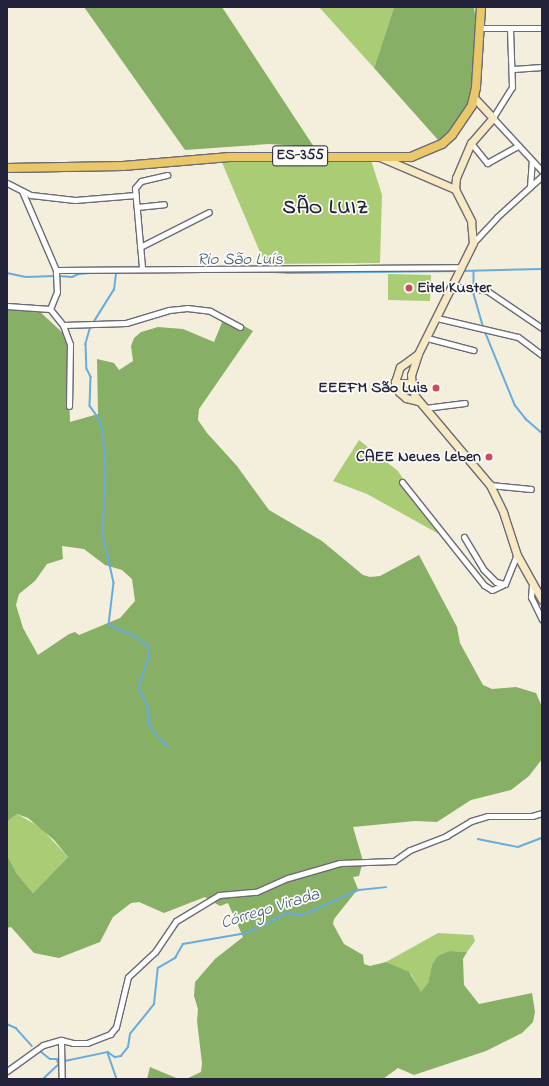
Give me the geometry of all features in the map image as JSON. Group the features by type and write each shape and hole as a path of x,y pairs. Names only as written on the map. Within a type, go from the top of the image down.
{"main road":[{"name":"ES-355","path":"7,168 116,166 230,157 411,157 442,144 463,120 475,99 480,7"}],"street":[{"path":"480,28 542,28"},
{"path":"473,243 471,221 455,189 456,178 471,144 493,118 512,86 513,69 510,29"},
{"path":"513,69 542,67"},
{"path":"475,99 542,171"},
{"path":"471,144 487,163 518,146"},
{"path":"378,156 455,189"},
{"path":"530,186 532,161"},
{"path":"142,267 136,188 139,183 167,176"},
{"path":"542,176 473,243 418,354 412,372 412,383 415,396 490,485 503,512 517,555 532,585 542,600"},
{"path":"7,183 31,195 74,200 136,195"},
{"path":"22,191 56,271 57,292 50,309"},
{"path":"137,207 164,204"},
{"path":"140,248 209,212"},
{"path":"56,271 142,267 460,268"},
{"path":"453,283 467,288 477,288 493,293 542,328"},
{"path":"7,306 50,309 63,325 70,344 70,406"},
{"path":"63,325 126,323 169,310 187,308 210,311 240,327"},
{"path":"437,318 518,337 542,355"},
{"path":"427,338 474,350"},
{"path":"395,383 399,369 418,354"},
{"path":"399,369 412,372"},
{"path":"395,383 412,383"},
{"path":"395,383 406,398 420,402"},
{"path":"425,408 465,403"},
{"path":"402,482 484,585 492,590 505,584 517,555"},
{"path":"490,485 531,489"},
{"path":"464,537 488,575 496,582 505,584"},
{"path":"532,585 531,597 542,620"},
{"path":"7,1071 19,1064 36,1048 61,1040 73,1043 87,1043 113,1031 128,977 155,952 176,921 219,896 256,892 288,878 340,863 394,862 410,850 446,836 471,821 487,816 532,816 542,813"},
{"path":"61,1040 62,1079"}],"green space":[{"path":"84,7 222,7 314,147 269,144 185,150"},
{"path":"319,7 394,7 374,68"},
{"path":"394,7 474,7 478,39 475,93 450,133 439,141 374,68"},
{"path":"218,153 292,153 371,160 382,195 380,263 265,264"},
{"name":"Eitel Kuster","path":"388,274 431,275 430,301 388,300"},
{"path":"7,306 36,308 66,336 73,353 69,393 70,422 98,414 97,359 114,363 119,370 133,361 131,346 134,338 141,332 158,327 183,329 214,342 225,315 253,331 199,409 198,420 207,433 237,466 269,510 322,541 363,575 370,577 380,576 419,555 457,627 460,643 483,685 492,689 516,687 536,693 542,707 542,759 529,776 511,790 471,800 437,822 415,821 353,827 363,861 359,876 353,877 358,889 334,919 333,924 344,944 363,955 364,964 370,966 386,962 409,972 421,992 428,983 432,965 438,956 450,951 467,952 463,959 464,985 479,1004 532,993 535,1012 533,1022 522,1033 486,1051 414,1075 398,1068 383,1079 186,1079 201,1072 202,1063 197,1021 198,1009 194,996 195,982 215,959 243,937 228,903 220,906 205,897 164,913 139,902 131,903 113,917 100,942 59,958 34,953 11,927 7,928 7,855 17,874 33,893 68,857 54,840 28,818 17,814 9,820 7,826","holes":["62,546 84,549 105,565 122,570 132,579 135,601 120,618 79,635 75,632 69,634 38,655 23,628 16,605 19,594 35,581 47,564 63,559"]},
{"path":"359,440 398,471 439,534 367,494 333,481"},
{"path":"17,814 40,827 68,857 33,893 17,874 7,855 7,826 9,820"},
{"path":"438,933 473,935 475,941 467,952 450,951 432,965 428,983 421,993 411,974 386,962"},
{"path":"150,1067 169,1075 179,1079 147,1079"}],"waterway":[{"path":"462,271 542,269"},
{"name":"Rio São Luís","path":"58,276 72,277 79,274 100,272 241,271"},
{"name":"Rio São Luís","path":"252,271 287,273 456,271"},
{"path":"474,271 474,294 484,328"},
{"name":"Rio São Luís","path":"7,273 26,277 54,276"},
{"path":"93,323 114,290 116,273"},
{"path":"91,326 86,344 87,369 91,377 90,406 100,420 103,431 106,471 103,534 114,583 109,625 137,637 149,647 149,657 139,688 148,707 150,727 168,747"},
{"path":"485,331 515,405 526,419 542,433"},
{"path":"478,839 518,847 542,838"},
{"name":"Córrego Virada","path":"65,1061 108,1052 115,1057 121,1056 128,1047 130,1034 154,1004 158,968 175,958 183,944 246,933 288,913 303,915 359,890 386,887"},
{"path":"7,1024 16,1028 32,1046"},
{"path":"39,1050 50,1059 57,1059 59,1064"},
{"path":"108,1053 117,1079"},
{"name":"Córrego Virada","path":"43,1079 59,1064"}],"place":[{"name":"Eitel Kuster","path":"409,288"},
{"name":"EEEFM São Luis","path":"436,388"},
{"name":"CAEE Neues Leben","path":"489,457"}],"district":[{"name":"SÃO LUIZ","path":"326,208"}]}
